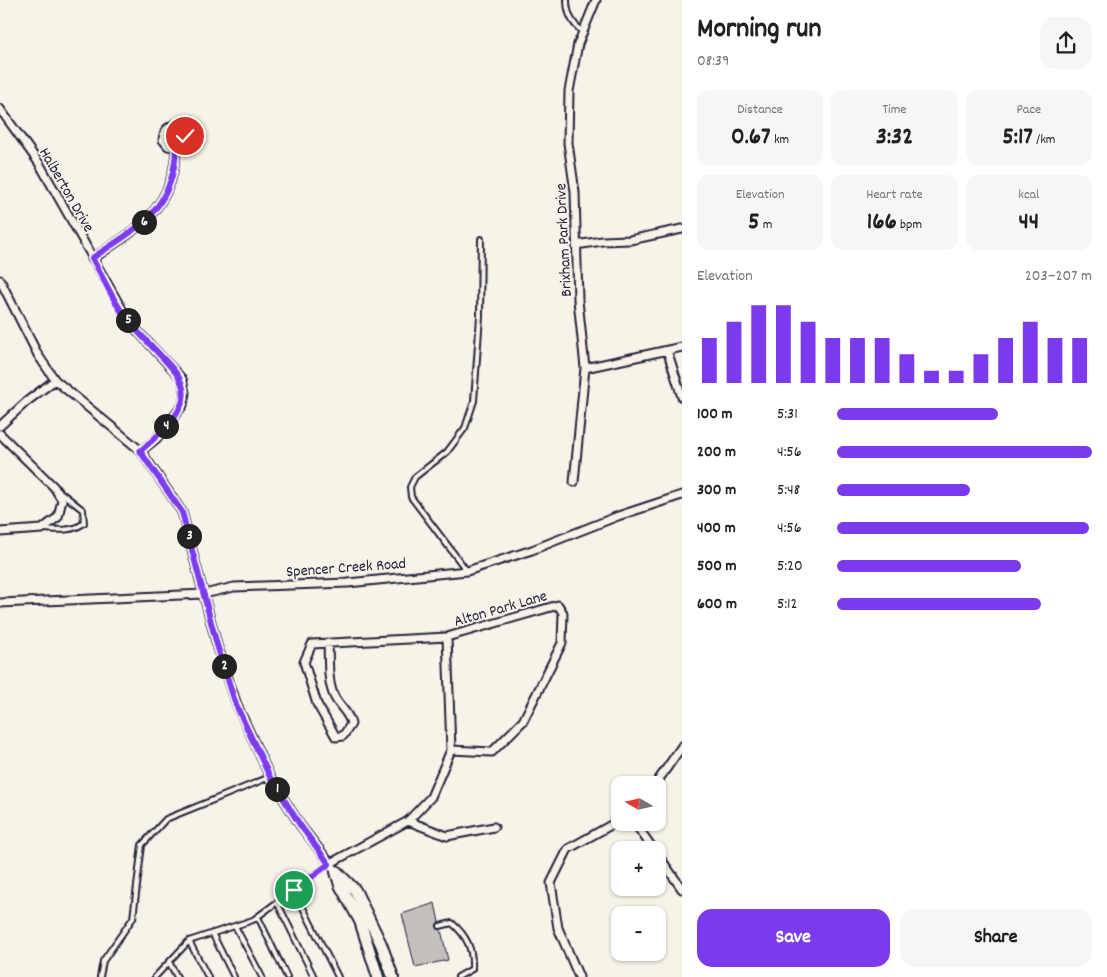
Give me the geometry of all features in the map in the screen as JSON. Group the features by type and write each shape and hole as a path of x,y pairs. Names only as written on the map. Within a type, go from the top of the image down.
{"street":[{"name":"Brixham Park Drive","path":"574,482 585,368 578,300 575,192 568,143 569,92 578,44 596,0"},
{"name":"Halberton Drive","path":"0,109 39,164 129,322 182,379 185,393 183,405 156,438 140,451"},
{"path":"92,258 139,227 156,211 165,196 175,170 176,148"},
{"path":"576,245 602,240 630,240 682,229"},
{"path":"0,280 38,355 55,380 140,451 182,512 236,705 270,777 300,825 332,868 355,890 381,944 393,977"},
{"path":"585,368 682,347"},
{"path":"667,350 682,397"},
{"path":"0,426 26,402 55,380"},
{"path":"0,434 54,487 62,500 58,517 42,529 0,532"},
{"name":"Spencer Creek Road","path":"0,603 204,594 234,587 348,583 411,575 467,572 532,550 618,516 682,495"},
{"name":"Alton Park Lane","path":"328,644 331,687 336,701 350,718 348,731 343,736 336,737 317,704 304,662 312,644 447,637 558,605 563,613 562,643 523,721 492,752 451,750"},
{"path":"332,868 408,821 431,797 451,750 447,637"},
{"path":"661,776 682,746"},
{"path":"408,821 447,836 494,827"},
{"path":"580,977 558,928 551,883 568,849 611,825"},
{"path":"666,866 682,889"},
{"path":"332,868 360,921 378,977"}],"lane":[{"path":"567,0 567,7 574,26 583,32"},
{"path":"467,572 411,497 410,487 415,477 448,452 466,428 474,401 480,316 481,239"},
{"path":"42,529 67,530 78,528 84,523 83,510 54,487"},
{"path":"100,977 102,961 133,918 142,845 166,819 270,777"},
{"path":"155,977 189,941 258,917 294,890 332,868"},
{"path":"294,890 338,977"},
{"path":"277,902 314,977"},
{"path":"258,917 287,977"},
{"path":"440,926 452,923 464,934 472,958 472,969 458,977"},
{"path":"235,926 262,977"},
{"path":"212,933 234,977"},
{"path":"189,941 208,977"},
{"path":"169,962 177,977"}],"building":[{"path":"435,903 439,922 436,926 441,930 448,960 415,967 402,914"}],"route":[{"path":"185,136 184,141 176,148 175,170 165,196 156,211 139,227 92,258 129,322 182,379 185,393 183,405 156,438 140,451 182,512 217,645 236,705 270,777 300,825 329,864 294,890"}]}
